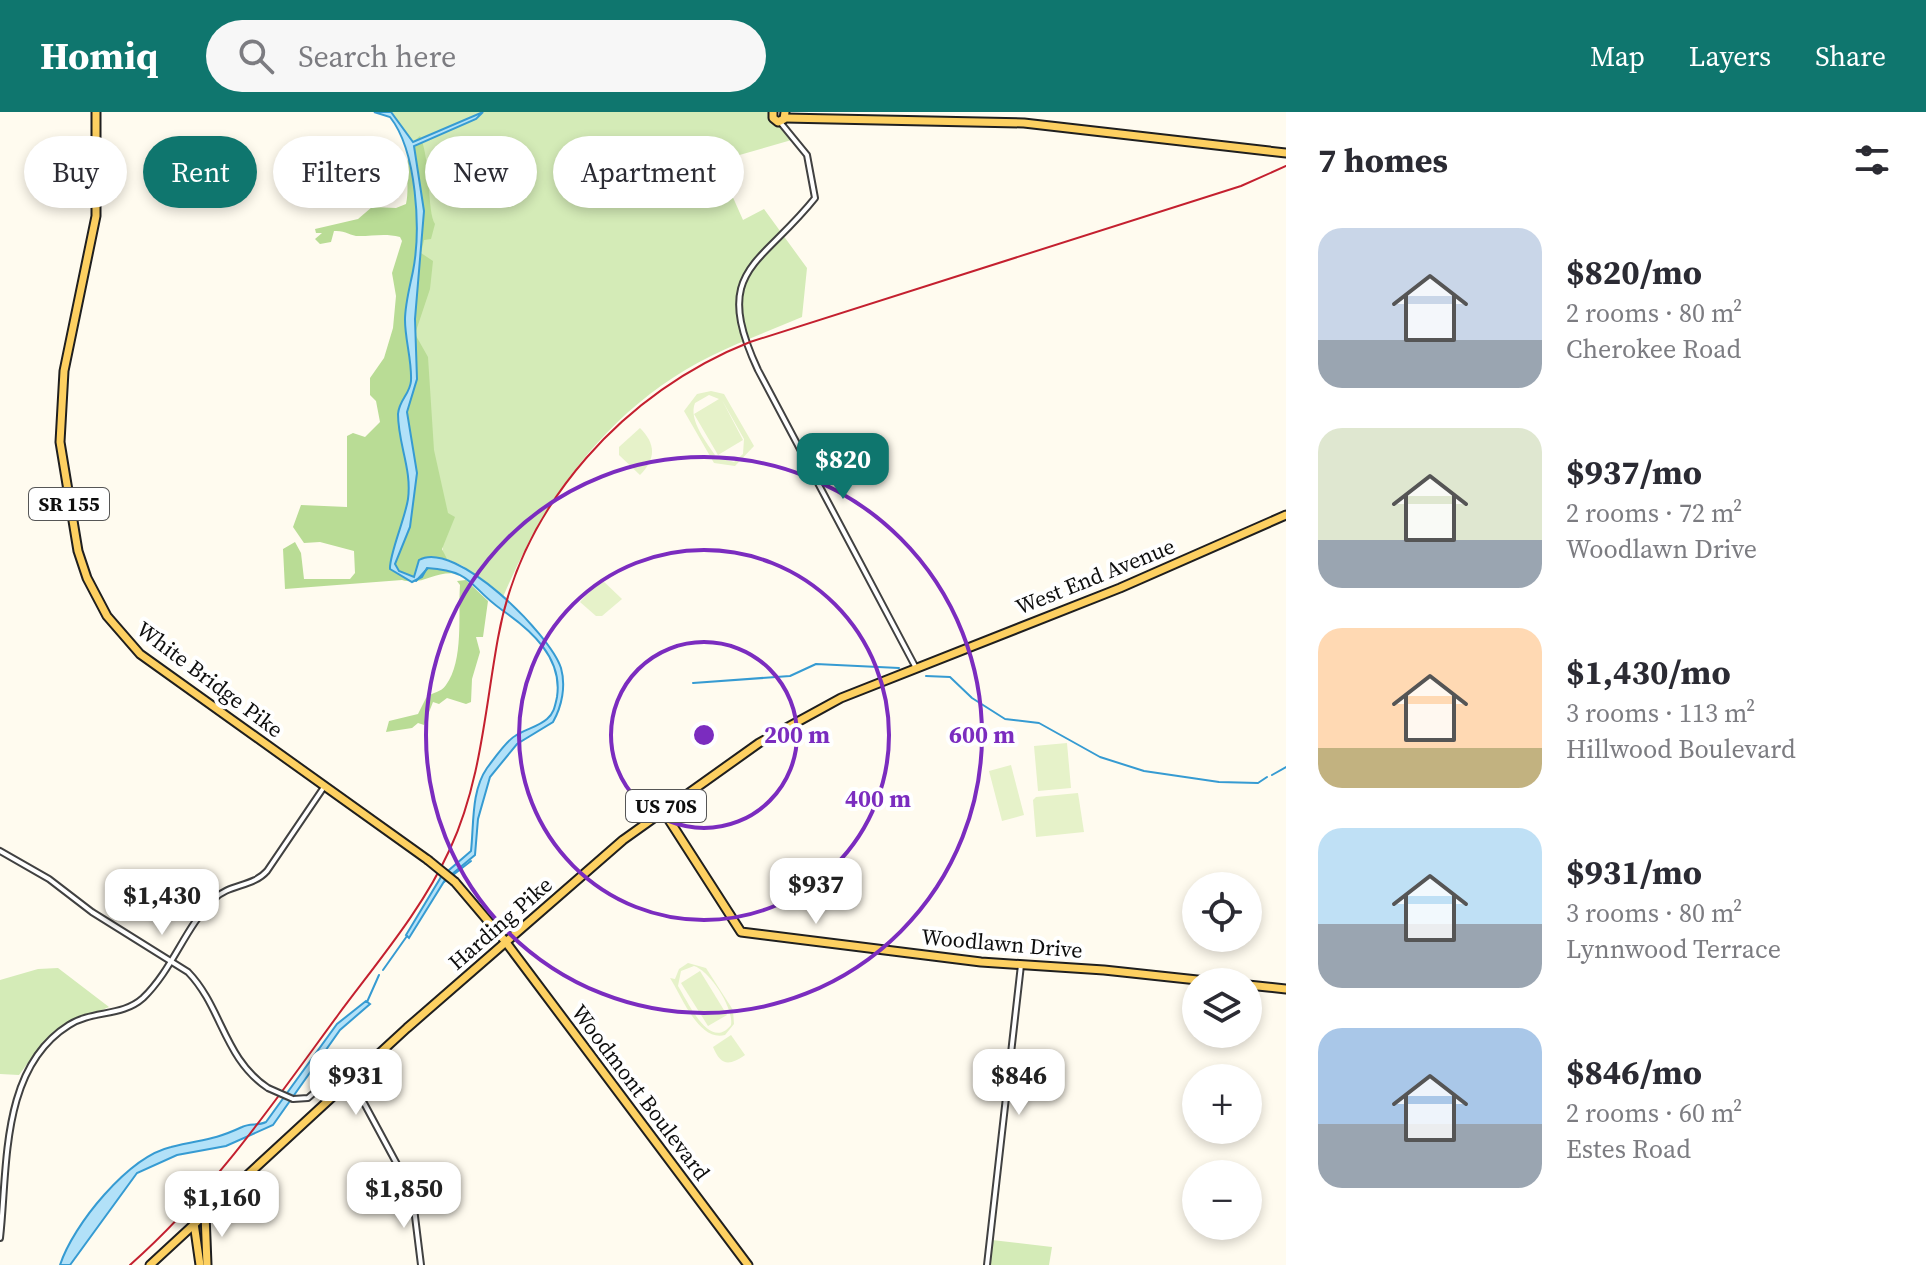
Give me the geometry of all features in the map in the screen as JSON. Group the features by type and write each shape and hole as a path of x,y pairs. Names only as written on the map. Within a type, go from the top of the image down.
{"main road":[{"name":"White Bridge Pike","path":"96,112 98,196 95,227 64,371 59,414 70,509 83,565 107,616 140,654 428,860 463,890 505,941"},
{"path":"773,112 774,120 805,117 1024,123 1286,153"},
{"name":"West End Avenue","path":"916,668 1120,588 1286,515"},
{"name":"Harding Pike","path":"150,1265 490,954 662,809 811,712 916,668"},
{"name":"Woodlawn Drive","path":"662,809 741,932 1021,965 1182,979"},
{"path":"490,954 495,941 493,926 509,930 523,926"},
{"name":"Woodmont Boulevard","path":"505,941 748,1265"},
{"path":"1262,986 1286,989"},
{"path":"203,1262 205,1213"},
{"path":"194,1223 203,1262"}],"street":[{"path":"784,118 807,155 814,194 812,202 763,250 745,275 738,305 747,345 916,668"},
{"path":"0,1238 15,1103 30,1066 46,1044 72,1022 121,1010 141,1000 173,960 203,911 217,896 255,881 267,871 324,786"},
{"path":"0,851 173,960 200,984 245,1071 268,1088 293,1099 310,1097 337,1073 346,1074 412,1192 421,1265"},
{"path":"987,1265 1021,965"}],"green space":[{"path":"386,112 771,112 795,139 744,154 744,136 553,136 553,208 738,208 743,220 764,209 807,268 802,317 711,356 642,400 612,427 585,457 539,523 503,597 463,566 444,558 414,343 408,136"},
{"path":"420,136 425,154 425,208 431,208 435,224 431,239 424,240 421,253 433,261 430,289 415,334 428,357 434,450 448,513 455,517 442,549 448,561 472,572 466,576 447,573 418,581 285,589 283,549 295,542 301,553 304,579 350,579 355,573 354,551 320,542 304,543 293,527 301,505 347,507 347,436 353,433 365,437 380,422 376,401 370,395 370,378 384,358 393,328 396,296 392,273 402,241 395,236 359,236 334,231 331,242 320,244 315,239 322,233 316,233 315,229 358,219 371,208 409,208 409,154"},
{"path":"711,391 724,394 754,446 735,466 714,463 684,411 697,394","holes":["709,395 719,399 694,414 695,403","722,400 744,439 743,454 734,462 717,458 700,431 694,414 718,455 743,440"]},
{"path":"640,428 649,440 652,452 649,463 640,475 619,455 619,447"},
{"path":"601,579 622,599 602,616 596,616 580,602"},
{"path":"466,580 488,601 483,637 476,637 480,652 472,679 471,702 466,704 447,698 439,704 433,702 424,725 418,723 412,728 386,732 389,721 418,714 426,698 444,688 452,675 459,637 460,585 457,581"},
{"path":"1067,743 1071,788 1038,791 1034,746"},
{"path":"1011,765 1024,815 1002,821 989,771"},
{"path":"1078,793 1084,832 1036,837 1033,800 1036,797"},
{"path":"688,963 706,968 733,1010 734,1024 725,1035 707,1032 692,1016 670,978 675,979 679,969","holes":["694,966 714,982 729,1009 731,1025 723,1032 715,1033 700,1022 678,986 681,971"]},
{"path":"58,968 109,1007 59,1028 45,1040 19,1075 0,1074 0,980 38,969"},
{"path":"700,971 727,1015 708,1026 681,983"},
{"path":"731,1035 745,1055 734,1061 722,1061 713,1047"},
{"path":"992,1240 1052,1247 1049,1265 988,1265"}],"water":[{"path":"374,112 391,112 409,136 401,136 390,117"},
{"path":"483,112 476,119 437,136 427,136"},
{"path":"409,137 413,142 425,137 425,141 414,146 424,211 415,319 417,379 407,412 417,473 410,527 395,564 399,571 414,577 419,560 435,557 455,563 477,576 521,613 539,634 561,668 563,689 553,722 517,744 490,777 478,819 475,855 445,880 409,938 406,935 441,877 471,851 476,797 487,768 512,738 549,717 556,703 558,683 543,646 462,576 427,568 422,577 412,582 390,569 409,488 398,414 411,381 405,320 417,234"},
{"path":"366,1001 370,1004 340,1030 273,1125 226,1146 177,1155 137,1173 70,1265 60,1265 89,1213 120,1178 154,1153 266,1122 337,1024"}],"waterway":[{"path":"416,581 427,569"},
{"path":"693,683 790,676 816,664 899,668"},
{"path":"926,676 950,677 972,698 1005,719 1039,723 1100,757 1144,771 1219,782 1258,783 1267,777"},
{"path":"1272,775 1286,767"},
{"path":"444,882 471,861"},
{"path":"383,970 407,936"},
{"path":"367,1002 379,975"}],"railway":[{"path":"130,1265 188,1208 241,1146 398,935 439,871 469,798 498,638 511,589 530,542 556,498 586,458 622,422 662,390 705,363 750,342 1241,186 1286,166"}]}
